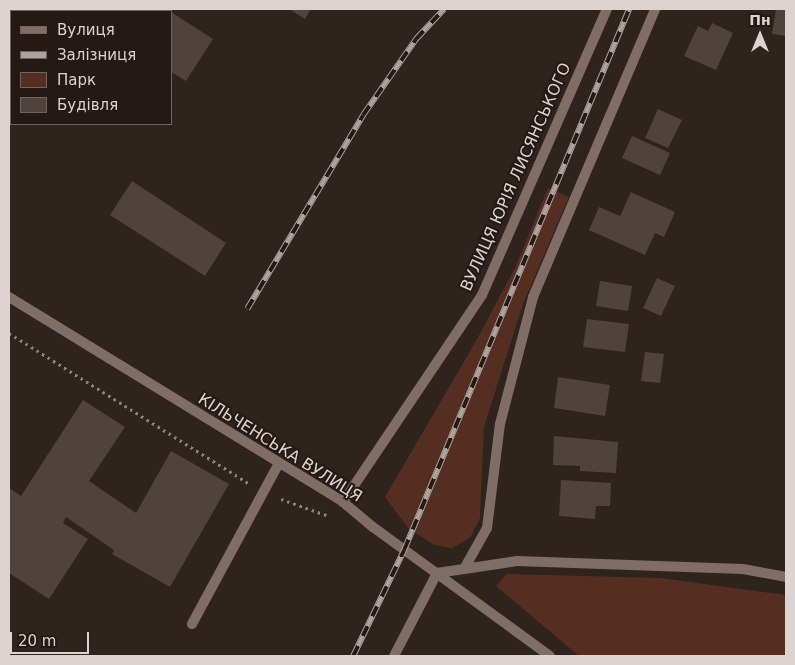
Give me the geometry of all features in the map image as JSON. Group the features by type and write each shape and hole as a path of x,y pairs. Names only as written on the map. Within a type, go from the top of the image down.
{"street":[{"name":"ВУЛИЦЯ ЮРІЯ ЛИСЯНСЬКОГО","path":"344,502 482,295 607,9"},
{"path":"464,570 488,528 500,424 533,296 656,9"},
{"name":"КІЛЬЧЕНСЬКА ВУЛИЦЯ","path":"9,297 344,502 359,516 550,656"},
{"path":"192,624 279,463"},
{"path":"394,656 436,573 518,561 743,569 786,577"}],"path":[{"path":"9,333 263,492 324,516 359,516"}],"green space":[{"path":"548,188 569,197 523,304 484,427 480,518 470,538 452,548 434,545 408,528 385,497 476,341 515,268"},
{"path":"506,574 660,578 786,595 786,656 579,656 496,586"}],"building":[{"path":"75,9 168,10 77,10"},
{"path":"289,9 311,9 305,19"},
{"path":"776,9 786,9 786,36 772,34"},
{"path":"172,13 213,39 186,81 172,73"},
{"path":"712,23 733,33 716,70 684,56 698,26 708,31"},
{"path":"658,109 682,120 668,148 645,138"},
{"path":"632,136 670,153 660,175 622,158"},
{"path":"132,181 226,243 205,276 110,215"},
{"path":"631,192 675,212 664,237 655,233 645,255 589,230 599,207 620,216"},
{"path":"657,278 675,286 661,316 643,308"},
{"path":"600,281 632,286 628,311 596,306"},
{"path":"587,319 629,324 625,352 583,347"},
{"path":"645,352 664,354 660,383 641,381"},
{"path":"558,377 610,385 605,416 554,408"},
{"path":"83,400 125,427 89,481 136,513 171,451 229,484 170,587 112,554 114,550 66,517 63,523 88,539 49,599 9,573 9,488 21,496"},
{"path":"554,436 618,442 616,473 580,471 580,466 553,465"},
{"path":"561,480 611,483 610,506 596,506 595,519 559,516"}],"railway":[{"path":"247,309 363,115 416,39 444,9"},
{"path":"353,656 404,550 629,9"}]}
